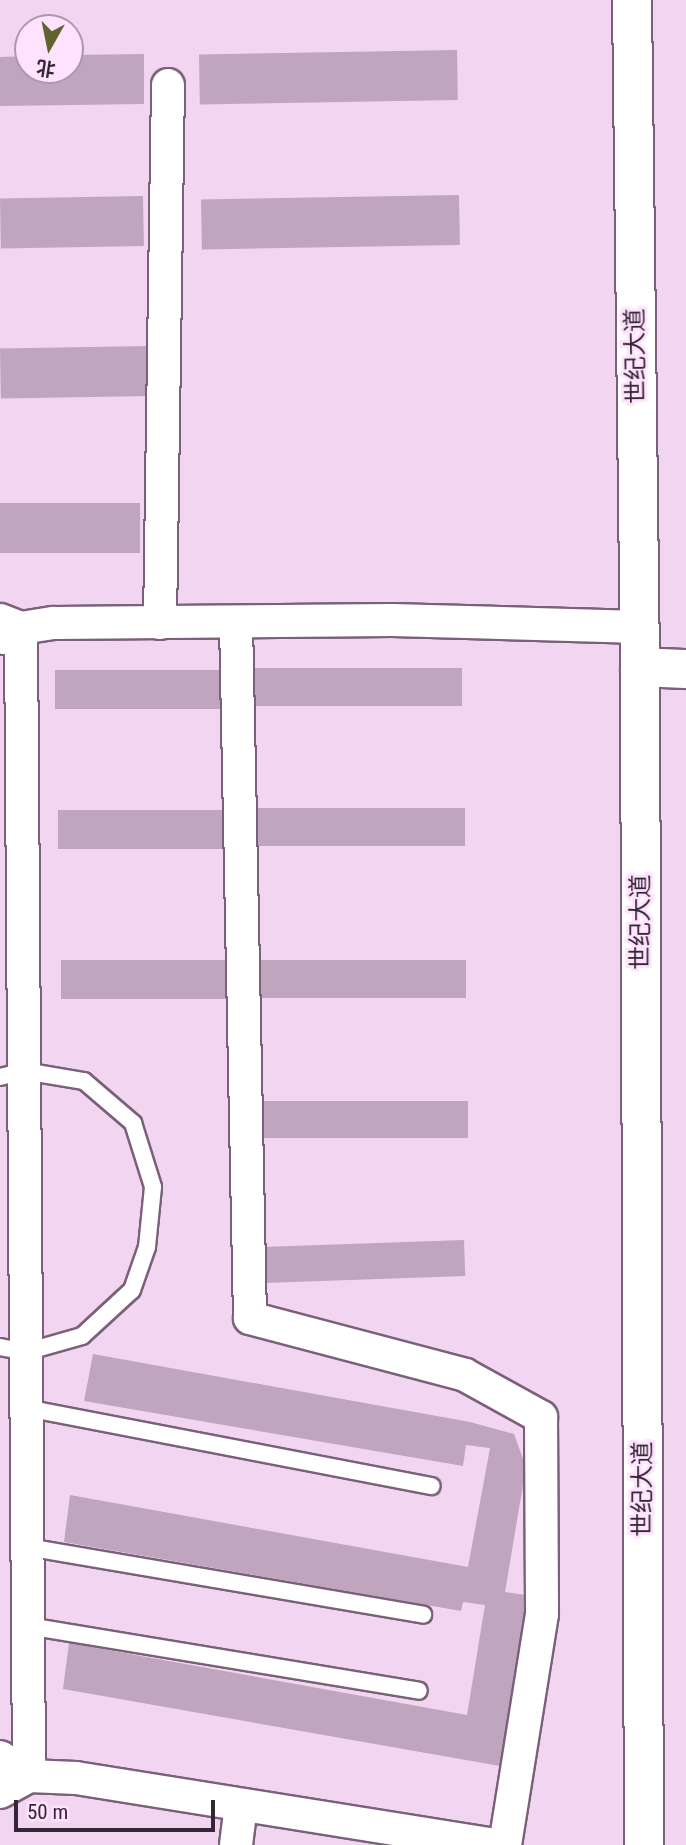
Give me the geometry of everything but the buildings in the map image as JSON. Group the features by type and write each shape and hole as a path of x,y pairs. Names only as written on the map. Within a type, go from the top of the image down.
{"main road":[{"name":"世纪大道","path":"632,0 640,627 644,1845"},
{"path":"640,667 686,669"}],"street":[{"path":"160,623 168,85"},
{"path":"29,1776 26,1408 13,1350 7,629 160,623 392,620 640,627"},
{"path":"236,622 250,1318 465,1376 541,1417 542,1614 505,1845"},
{"path":"0,1757 29,1776 76,1778 494,1845"},
{"path":"0,1792 29,1776"},
{"path":"236,1845 242,1805"}],"lane":[{"path":"12,1074 84,1081 133,1124 153,1186 147,1247 132,1290 82,1336 13,1350"},
{"path":"26,1408 432,1486"},
{"path":"27,1547 423,1615"},
{"path":"28,1626 419,1691"}]}
